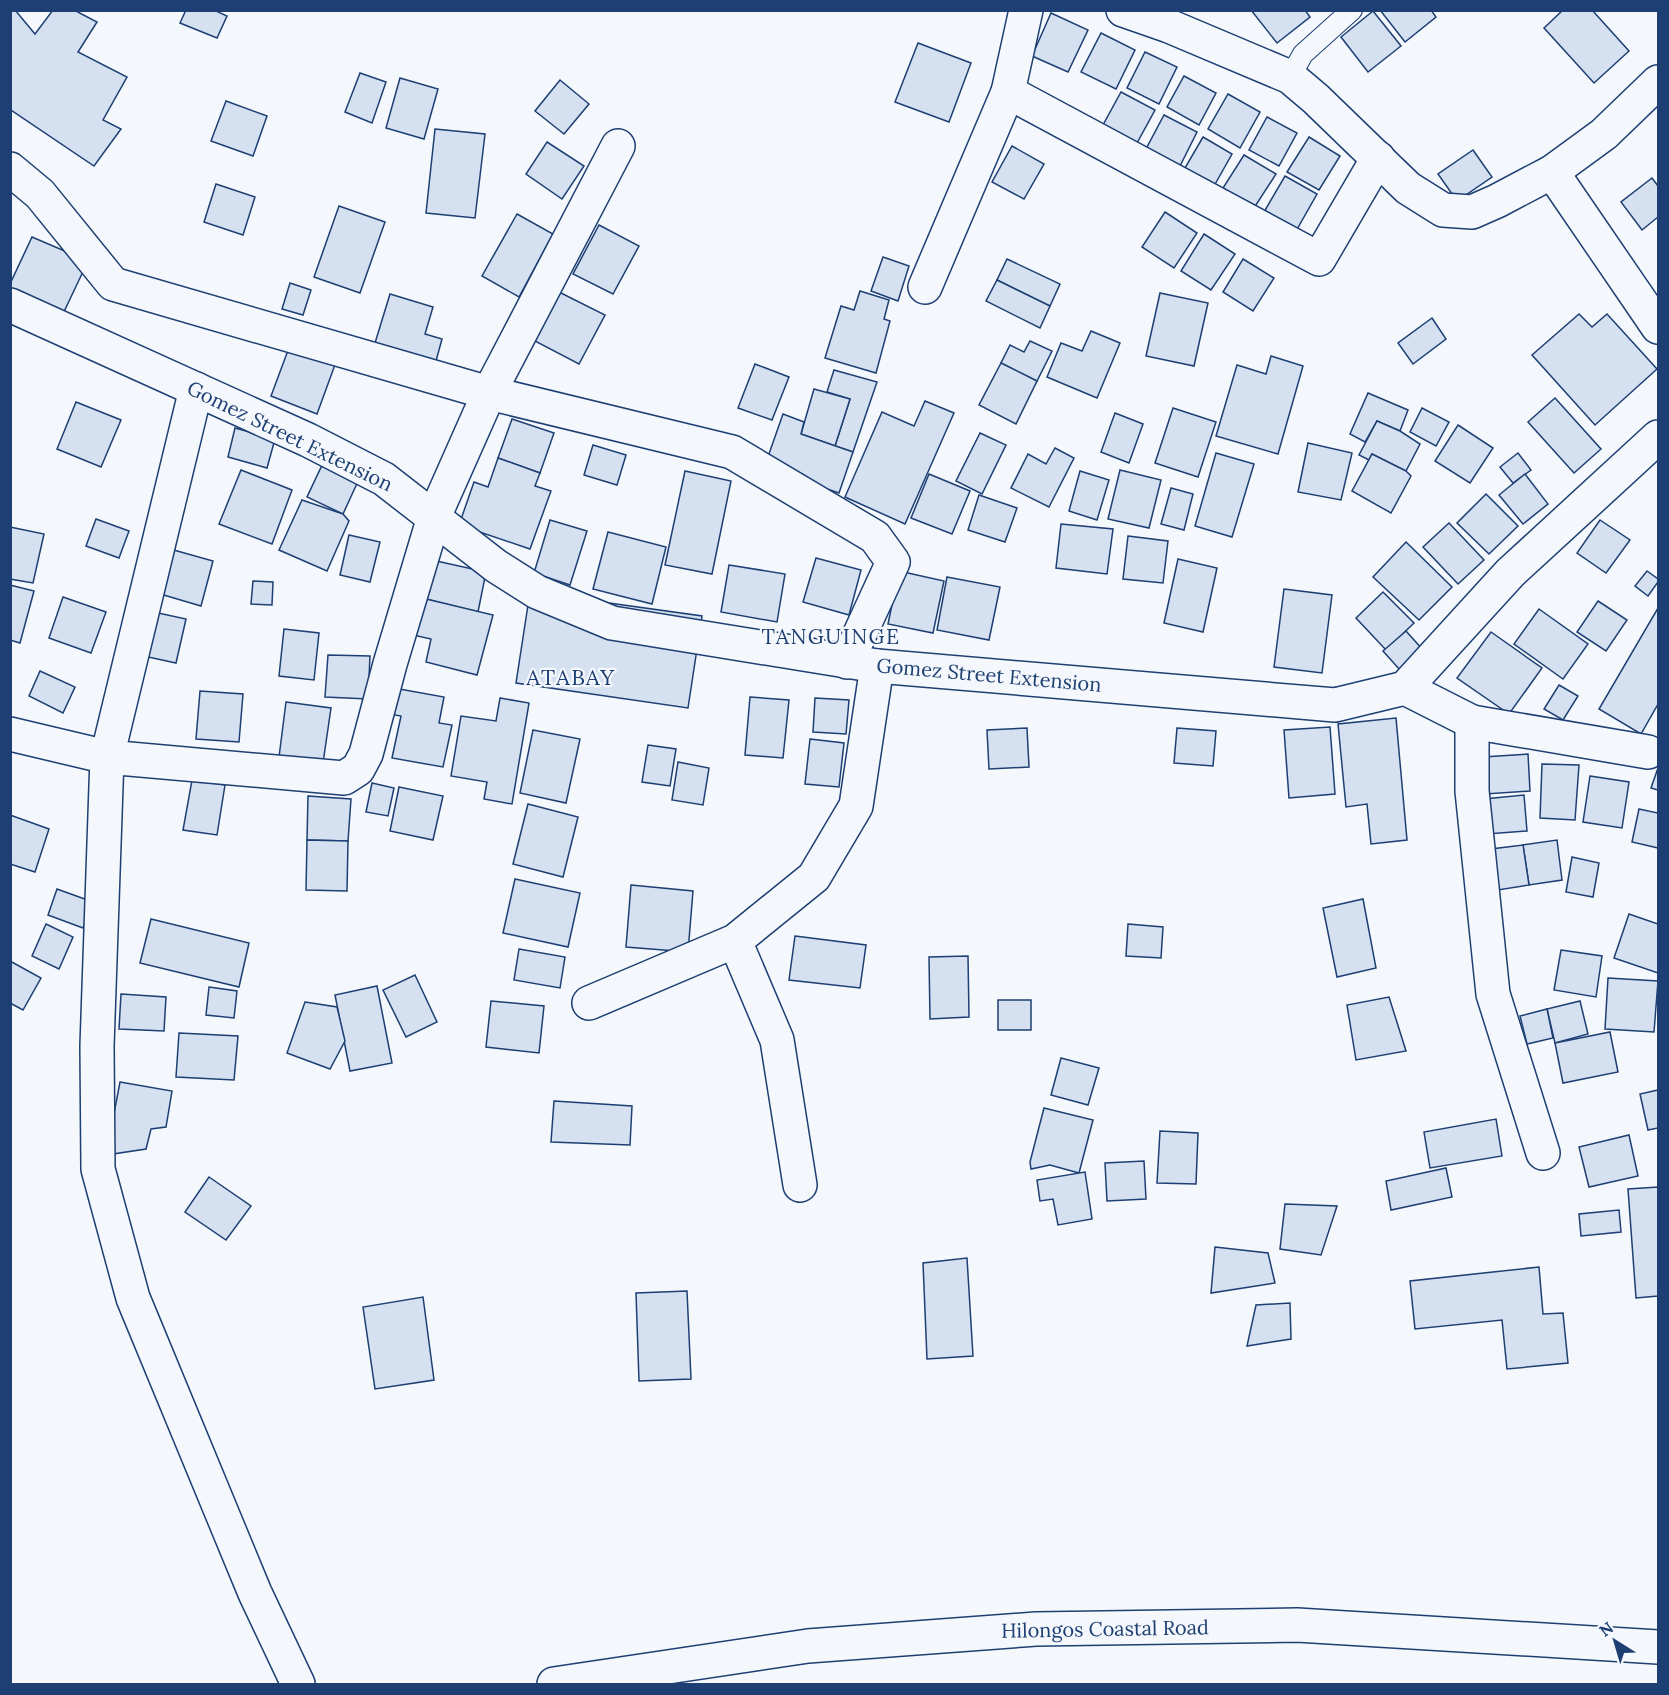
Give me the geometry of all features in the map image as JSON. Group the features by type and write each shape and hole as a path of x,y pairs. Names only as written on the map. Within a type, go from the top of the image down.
{"street":[{"path":"925,287 1008,92 1026,10"},
{"path":"1123,10 1169,26 1290,77 1408,188 1443,210 1472,212 1552,172 1604,134 1659,82"},
{"path":"1008,92 1319,260 1378,158"},
{"path":"10,734 106,757 344,778 358,769 366,754 434,517 489,393 618,146"},
{"path":"10,169 40,194 113,284 489,393 732,452 875,537 893,562 862,664 856,806 814,877 735,940 589,1003"},
{"path":"1552,172 1659,327"},
{"name":"Gomez Street Extension","path":"10,305 308,440 384,479 496,566 537,592 612,623 862,664 1335,705 1406,688"},
{"path":"196,389 106,757 97,1046 98,1169 133,1298 255,1593 298,1684"},
{"path":"1648,752 1472,722 1406,688 1510,573 1659,437"},
{"path":"1472,722 1472,791 1493,994 1543,1153"},
{"path":"735,940 777,1040 800,1185"},
{"name":"Hilongos Coastal Road","path":"554,1684 807,1646 1036,1629 1297,1625 1659,1647"}],"lane":[{"path":"1290,77 1304,54 1352,10"}],"building":[{"path":"10,10 15,10 35,34 53,10 74,10 97,22 78,52 127,77 103,120 121,129 94,166 11,110"},
{"path":"186,10 214,10 227,16 217,38 180,23"},
{"path":"1251,10 1305,10 1310,17 1277,43"},
{"path":"1380,10 1431,10 1436,17 1405,42"},
{"path":"1563,10 1592,10 1629,51 1594,83 1544,28"},
{"path":"1373,11 1401,46 1368,72 1341,37"},
{"path":"1051,13 1088,30 1068,72 1032,56"},
{"path":"1101,33 1135,50 1116,89 1081,72"},
{"path":"918,43 971,63 949,122 895,102"},
{"path":"1145,52 1177,67 1159,104 1127,88"},
{"path":"360,73 386,82 372,123 345,112"},
{"path":"1184,76 1216,93 1199,125 1167,107"},
{"path":"400,78 438,89 424,139 386,128"},
{"path":"560,80 589,104 564,134 535,111"},
{"path":"1121,92 1155,110 1137,143 1103,125"},
{"path":"1228,94 1260,112 1240,148 1208,129"},
{"path":"226,101 267,116 253,156 211,141"},
{"path":"1164,115 1197,132 1180,166 1146,149"},
{"path":"1267,117 1297,133 1279,166 1249,150"},
{"path":"435,129 485,134 475,218 426,213"},
{"path":"1203,137 1232,154 1214,186 1185,168"},
{"path":"1309,137 1340,156 1319,190 1287,172"},
{"path":"547,142 584,166 562,199 526,174"},
{"path":"1012,146 1044,164 1024,199 992,182"},
{"path":"1473,150 1492,177 1457,201 1438,174"},
{"path":"1244,155 1276,174 1254,208 1223,188"},
{"path":"1285,176 1317,194 1296,231 1264,212"},
{"path":"1652,178 1658,186 1658,217 1642,230 1621,202"},
{"path":"216,184 255,197 243,235 204,222"},
{"path":"339,206 385,222 360,293 314,277"},
{"path":"1165,212 1197,233 1174,268 1142,247"},
{"path":"517,214 553,234 519,297 482,276"},
{"path":"599,225 639,246 613,294 573,274"},
{"path":"1204,234 1235,254 1211,290 1181,271"},
{"path":"32,237 88,261 61,318 10,296 10,284"},
{"path":"883,257 909,266 898,301 871,291"},
{"path":"1007,259 1060,284 1050,306 997,280"},
{"path":"1243,259 1274,278 1253,311 1223,292"},
{"path":"997,280 1050,306 1040,328 986,301"},
{"path":"290,283 311,290 303,315 282,309"},
{"path":"860,291 889,300 884,319 890,321 876,373 825,358 841,306 854,310"},
{"path":"559,292 605,315 579,364 533,340"},
{"path":"1160,293 1208,303 1194,366 1146,356"},
{"path":"390,294 433,307 425,334 442,339 436,361 375,343"},
{"path":"1579,314 1592,327 1607,314 1657,369 1595,425 1532,355"},
{"path":"1432,318 1446,339 1413,364 1398,343"},
{"path":"1091,331 1120,343 1097,398 1047,377 1061,343 1082,351"},
{"path":"1030,341 1052,351 1037,381 1001,363 1010,345 1024,352"},
{"path":"290,345 336,362 317,414 271,396"},
{"path":"1271,356 1303,366 1278,454 1216,436 1237,365 1266,374"},
{"path":"1001,363 1037,381 1016,424 979,405"},
{"path":"755,364 789,377 772,420 738,408"},
{"path":"834,370 877,382 853,452 835,446 850,399 827,392"},
{"path":"814,389 850,399 835,446 801,434"},
{"path":"1368,393 1408,410 1400,431 1377,421 1365,442 1350,434"},
{"path":"1555,398 1601,449 1574,473 1528,422"},
{"path":"925,401 954,413 905,524 845,497 882,412 914,426"},
{"path":"76,402 121,420 101,467 57,449"},
{"path":"1173,408 1216,422 1198,477 1155,463"},
{"path":"1422,408 1449,422 1436,446 1410,432"},
{"path":"1115,413 1143,424 1129,463 1101,452"},
{"path":"783,414 804,422 801,434 853,452 839,493 764,468"},
{"path":"512,419 554,433 540,473 498,458"},
{"path":"1377,421 1400,431 1420,444 1406,471 1372,454 1369,460 1359,455"},
{"path":"1458,425 1493,448 1470,483 1435,461"},
{"path":"235,428 275,439 267,468 228,457"},
{"path":"980,433 1006,445 982,494 956,481"},
{"path":"1308,443 1352,453 1341,500 1298,492"},
{"path":"593,445 626,455 617,485 584,475"},
{"path":"1055,448 1074,458 1049,507 1011,488 1028,454 1046,464"},
{"path":"1216,453 1254,464 1232,537 1195,526"},
{"path":"1518,453 1531,470 1513,483 1500,467"},
{"path":"1372,454 1406,471 1411,476 1391,513 1352,491"},
{"path":"498,458 540,473 535,486 551,491 530,549 459,525 474,482 488,487"},
{"path":"324,461 360,477 343,514 307,497"},
{"path":"241,470 292,490 272,544 219,524"},
{"path":"1120,470 1161,480 1149,528 1108,519"},
{"path":"685,471 731,481 712,574 665,565"},
{"path":"1080,471 1109,480 1097,520 1069,511"},
{"path":"929,474 970,491 952,534 911,518"},
{"path":"1525,474 1548,504 1523,524 1499,495"},
{"path":"1171,488 1193,494 1184,530 1161,524"},
{"path":"1486,494 1518,526 1489,554 1457,523"},
{"path":"979,495 1017,508 1005,542 968,530"},
{"path":"302,500 343,514 349,521 327,571 279,550"},
{"path":"96,519 129,531 119,558 86,546"},
{"path":"550,520 587,531 570,585 534,573"},
{"path":"1600,520 1630,540 1606,573 1577,553"},
{"path":"1449,523 1484,560 1458,584 1423,547"},
{"path":"1061,524 1113,529 1107,574 1056,568"},
{"path":"10,527 44,534 33,583 10,579"},
{"path":"608,532 666,547 652,604 593,589"},
{"path":"349,535 380,542 370,582 340,575"},
{"path":"1128,536 1168,541 1163,583 1123,579"},
{"path":"1406,542 1452,587 1419,620 1373,577"},
{"path":"163,547 213,561 201,606 150,591"},
{"path":"816,558 861,570 849,615 803,602"},
{"path":"1178,559 1217,568 1203,632 1164,623"},
{"path":"432,560 486,572 478,612 422,598"},
{"path":"729,565 785,574 777,622 721,612"},
{"path":"899,571 944,581 933,633 888,624"},
{"path":"1647,571 1658,579 1648,596 1635,586"},
{"path":"947,577 1000,587 989,640 937,630"},
{"path":"253,581 273,582 272,605 251,604"},
{"path":"10,585 34,591 20,643 10,640"},
{"path":"1284,589 1332,595 1322,673 1274,667"},
{"path":"530,592 702,616 688,708 516,683"},
{"path":"1383,592 1414,623 1386,650 1356,618"},
{"path":"63,597 106,612 91,653 49,638"},
{"path":"422,598 493,615 477,675 426,662 431,639 413,635"},
{"path":"1598,601 1627,620 1606,651 1577,632"},
{"path":"1658,608 1658,704 1641,734 1599,709"},
{"path":"1539,609 1588,644 1563,679 1514,644"},
{"path":"149,611 186,619 176,663 139,655"},
{"path":"284,629 319,633 314,680 279,676"},
{"path":"1406,631 1423,650 1400,670 1383,651"},
{"path":"1491,632 1542,668 1509,714 1457,678"},
{"path":"328,655 370,656 368,699 325,697"},
{"path":"40,671 75,687 63,713 29,696"},
{"path":"1559,685 1578,696 1563,720 1544,709"},
{"path":"394,688 444,697 439,723 452,725 443,767 392,758 401,716 389,714"},
{"path":"200,691 243,694 239,742 196,739"},
{"path":"750,697 789,700 783,758 745,755"},
{"path":"500,698 529,703 512,804 484,799 487,782 451,776 461,716 496,721"},
{"path":"815,698 849,700 846,734 813,732"},
{"path":"286,702 331,708 323,763 279,757"},
{"path":"1396,718 1407,840 1371,844 1367,804 1346,807 1338,724"},
{"path":"1330,727 1335,794 1289,798 1284,730"},
{"path":"1027,728 1029,767 989,769 987,730"},
{"path":"1177,728 1216,731 1213,766 1174,763"},
{"path":"533,730 580,739 566,803 520,793"},
{"path":"810,739 844,743 839,787 805,784"},
{"path":"648,745 676,749 670,786 642,782"},
{"path":"1528,754 1530,791 1485,794 1483,757"},
{"path":"678,762 709,768 703,805 672,800"},
{"path":"1542,764 1579,765 1575,820 1540,818"},
{"path":"1658,768 1658,790 1651,788"},
{"path":"1590,776 1629,782 1622,828 1583,822"},
{"path":"192,780 225,785 217,835 183,830"},
{"path":"372,783 394,788 388,816 366,812"},
{"path":"399,787 443,796 433,840 390,831"},
{"path":"1524,795 1527,831 1487,834 1484,799"},
{"path":"308,796 351,799 348,841 307,840"},
{"path":"528,804 578,817 563,877 513,864"},
{"path":"1639,809 1658,813 1658,848 1632,842"},
{"path":"10,815 49,829 35,872 10,864"},
{"path":"307,840 348,841 347,891 306,890"},
{"path":"1557,840 1562,880 1529,885 1523,845"},
{"path":"1523,845 1529,885 1498,890 1491,849"},
{"path":"1572,857 1599,863 1593,897 1566,892"},
{"path":"515,879 580,893 568,947 503,933"},
{"path":"631,885 693,891 688,952 626,947"},
{"path":"57,889 93,902 83,928 48,915"},
{"path":"1363,899 1376,968 1337,977 1323,908"},
{"path":"1629,914 1658,924 1658,973 1614,958"},
{"path":"151,919 249,943 239,987 140,963"},
{"path":"46,924 73,937 59,969 32,956"},
{"path":"1128,924 1163,927 1161,958 1126,956"},
{"path":"795,936 866,945 860,988 789,980"},
{"path":"519,949 565,957 560,988 514,980"},
{"path":"1561,950 1602,956 1596,997 1554,990"},
{"path":"968,956 969,1017 930,1019 929,957"},
{"path":"10,961 41,978 23,1010 10,1003"},
{"path":"415,975 437,1022 406,1037 383,990"},
{"path":"1608,978 1658,981 1654,1032 1605,1029"},
{"path":"377,986 392,1063 350,1071 335,995"},
{"path":"209,987 237,991 234,1018 206,1015"},
{"path":"121,994 166,997 164,1031 119,1029"},
{"path":"1389,997 1406,1051 1356,1060 1347,1005"},
{"path":"998,1000 1031,1000 1031,1030 998,1030"},
{"path":"491,1001 544,1006 539,1053 486,1047"},
{"path":"1580,1001 1588,1034 1555,1043 1547,1009"},
{"path":"305,1002 337,1007 345,1041 330,1069 287,1053"},
{"path":"1547,1009 1553,1038 1527,1044 1520,1016"},
{"path":"1610,1032 1618,1072 1563,1083 1555,1043"},
{"path":"179,1033 238,1036 234,1080 176,1077"},
{"path":"1061,1058 1099,1068 1088,1105 1051,1095"},
{"path":"120,1082 172,1091 166,1127 151,1129 146,1149 106,1155"},
{"path":"1658,1090 1658,1128 1648,1130 1640,1094"},
{"path":"554,1101 632,1106 630,1145 551,1142"},
{"path":"1044,1108 1093,1120 1079,1173 1050,1165 1031,1169 1030,1162"},
{"path":"1496,1119 1502,1156 1430,1168 1424,1132"},
{"path":"1160,1131 1198,1133 1196,1184 1157,1183"},
{"path":"1629,1135 1638,1176 1589,1187 1579,1147"},
{"path":"1144,1161 1146,1199 1107,1201 1105,1163"},
{"path":"1446,1168 1452,1197 1391,1210 1386,1181"},
{"path":"1085,1172 1092,1219 1058,1225 1053,1199 1040,1201 1037,1180"},
{"path":"209,1177 251,1206 226,1240 185,1212"},
{"path":"1658,1187 1658,1296 1636,1298 1628,1189"},
{"path":"1285,1204 1337,1206 1321,1255 1280,1249"},
{"path":"1619,1210 1621,1232 1581,1236 1579,1214"},
{"path":"1215,1247 1268,1253 1275,1283 1211,1293"},
{"path":"967,1258 973,1356 927,1359 923,1263"},
{"path":"1539,1267 1543,1314 1563,1313 1568,1363 1507,1369 1502,1320 1415,1329 1410,1281"},
{"path":"687,1291 691,1379 639,1381 636,1293"},
{"path":"423,1297 434,1380 375,1389 363,1307"},
{"path":"1290,1303 1291,1339 1247,1346 1256,1305"}],"district":[{"name":"TANGUINGE","path":"831,637"},
{"name":"ATABAY","path":"571,677"}]}
